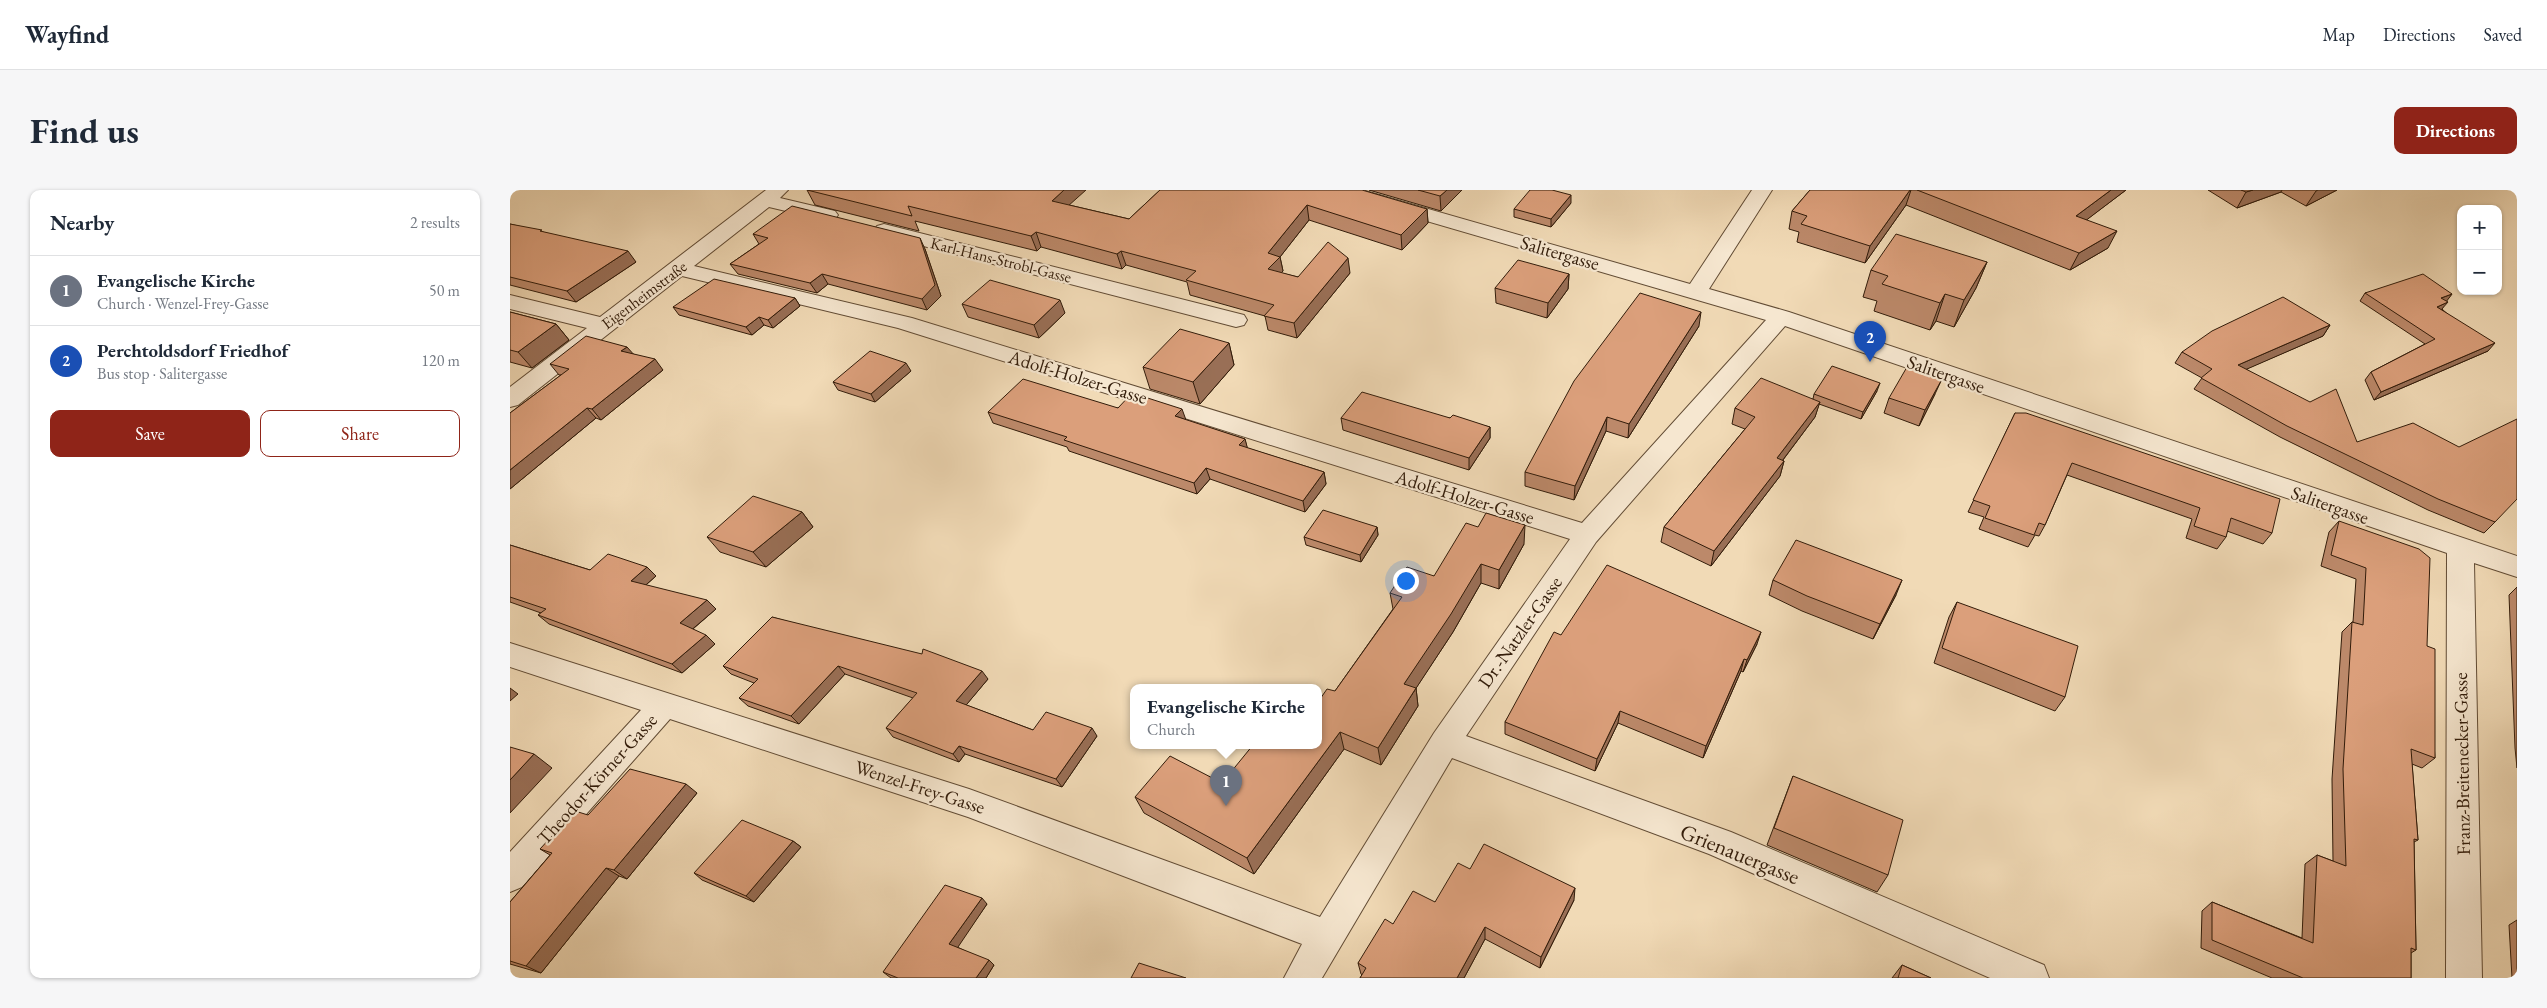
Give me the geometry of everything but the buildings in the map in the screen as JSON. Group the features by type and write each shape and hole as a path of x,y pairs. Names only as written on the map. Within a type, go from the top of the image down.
{"street":[{"name":"Salitergasse","path":"1341,190 1781,317 2517,567"},
{"path":"1696,292 1762,190"},
{"name":"Karl-Hans-Strobl-Gasse","path":"772,195 852,222 1236,320"},
{"name":"Eigenheimstraße","path":"510,399 604,325 680,269 772,195"},
{"name":"Adolf-Holzer-Gasse","path":"680,269 904,323 1587,535"},
{"path":"510,302 604,325"},
{"name":"Dr.-Natzler-Gasse","path":"1302,978 1325,936 1445,742 1587,535 1781,317"},
{"name":"Franz-Breitenecker-Gasse","path":"2460,549 2464,978"},
{"name":"Wenzel-Frey-Gasse","path":"510,655 969,803 1325,936"},
{"name":"Theodor-Körner-Gasse","path":"510,876 665,704"},
{"name":"Grienauergasse","path":"1445,742 1719,843 2031,978"}],"place":[{"name":"Perchtoldsdorf Friedhof","path":"1870,362"},
{"name":"Evangelische Kirche","path":"1226,806"}]}
